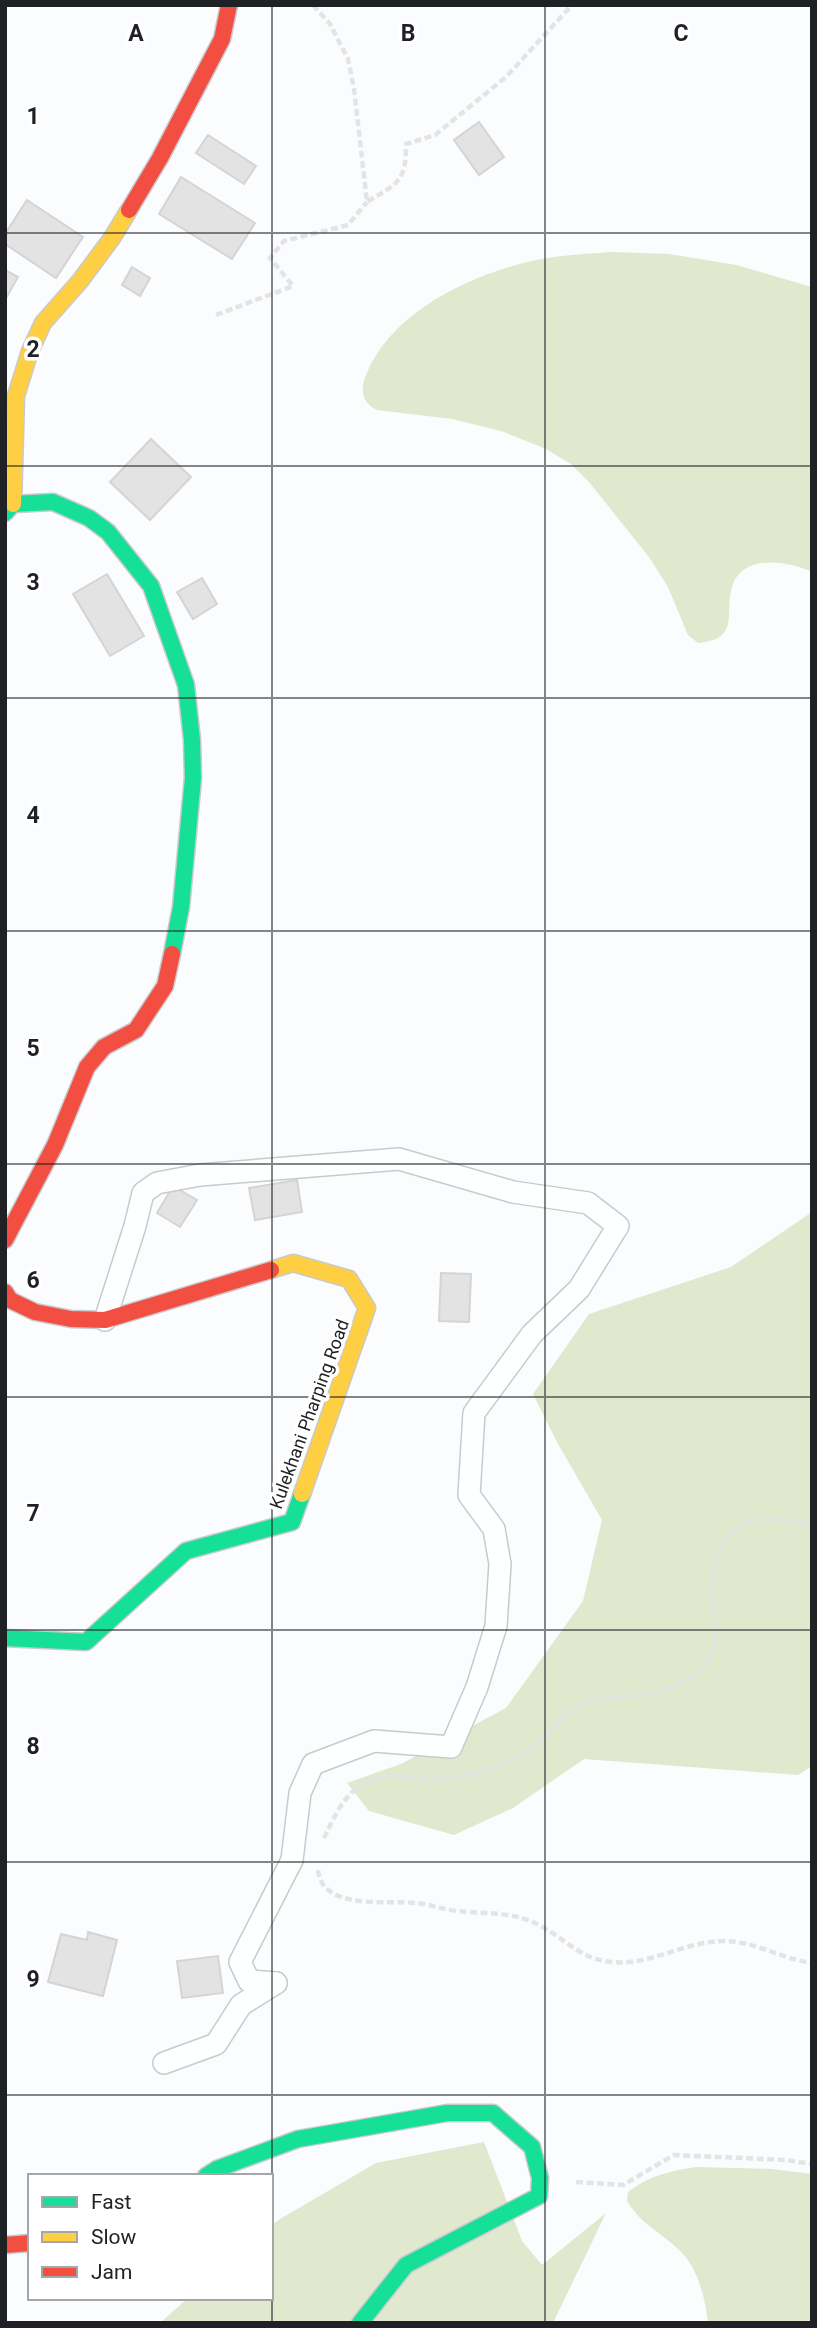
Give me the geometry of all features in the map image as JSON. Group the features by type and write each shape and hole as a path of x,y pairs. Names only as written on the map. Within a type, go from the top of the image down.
{"main road":[{"path":"5,1240 55,1145 87,1067 104,1047 136,1030 165,986 181,908 193,778 186,685 151,586 108,532 89,518 53,502 9,509 16,396 30,351 43,323 80,281 112,238 160,158 222,39 229,5"},
{"name":"Kulekhani Pharping Road","path":"5,1292 10,1300 35,1312 71,1319 105,1320 293,1263 349,1279 367,1308 292,1522 186,1551 86,1642 5,1638"},
{"path":"209,2174 298,2139 447,2113 493,2113 532,2147 540,2178 539,2196 406,2264 360,2323"},
{"path":"5,2245 28,2243"}],"lane":[{"path":"105,1320 143,1193 157,1183 200,1175 399,1159 513,1192 588,1203 618,1226 579,1289 531,1334 474,1413 469,1495 494,1529 500,1564 496,1626 477,1687 451,1747 374,1741 313,1764 300,1793 292,1860 240,1962 248,1981 276,1983 241,2005 216,2044 164,2063"}],"path":[{"path":"313,5 330,24 348,59 367,202"},
{"path":"216,314 293,286 270,258 284,241 348,225 367,202 397,183 406,166 406,144 435,135 506,77 572,5"},
{"path":"322,1843 352,1792 374,1779 402,1776 438,1779 484,1771 531,1748 565,1714 583,1703 598,1698 656,1693 693,1676 706,1663 714,1647 714,1573 723,1545 733,1531 758,1520 812,1523"},
{"path":"317,1864 321,1882 339,1896 360,1902 414,1903 456,1911 520,1917 548,1930 579,1952 606,1961 640,1960 694,1945 725,1941 753,1945 812,1963"},
{"path":"540,2178 623,2185 674,2155 786,2160 812,2164"}],"green space":[{"path":"611,252 669,254 736,265 812,287 812,572 779,563 755,564 745,569 737,576 732,587 726,631 711,641 698,643 688,635 668,587 649,557 589,482 571,464 546,449 501,431 452,419 377,410 365,400 364,381 378,352 395,332 437,298 461,285 512,266 554,257"},
{"path":"812,1212 812,1766 798,1775 584,1759 513,1808 454,1835 369,1811 347,1783 401,1764 506,1708 583,1601 602,1520 533,1394 589,1314 731,1267"},
{"path":"484,2142 522,2241 542,2265 606,2213 553,2323 160,2323 186,2300 273,2300 273,2224 376,2163"},
{"path":"696,2167 771,2169 812,2174 812,2323 708,2323 705,2303 691,2264 678,2249 645,2222 627,2201 628,2192 651,2178"}],"building":[{"path":"479,122 504,157 479,175 454,140"},
{"path":"208,135 256,166 244,184 196,153"},
{"path":"181,177 255,223 232,259 159,214"},
{"path":"27,200 83,237 56,278 5,244 5,234"},
{"path":"132,267 150,278 140,296 122,285"},
{"path":"5,270 18,277 5,300"},
{"path":"151,439 191,477 150,520 110,482"},
{"path":"107,574 144,636 110,656 73,594"},
{"path":"202,578 217,604 193,619 177,592"},
{"path":"297,1180 302,1212 255,1220 249,1188"},
{"path":"173,1186 197,1200 180,1227 157,1213"},
{"path":"441,1273 471,1274 469,1322 439,1321"},
{"path":"88,1932 117,1940 103,1996 48,1982 61,1934 87,1940"},
{"path":"218,1956 223,1993 182,1998 177,1961"}],"traffic: fast":[{"path":"5,513 13,504 53,502 89,518 108,532 151,586 186,685 192,740 193,778 181,907 172,954"},
{"path":"5,1638 86,1642 186,1551 292,1522 302,1494"},
{"path":"209,2174 298,2139 447,2113 493,2113 532,2147 540,2178 539,2196 406,2265 360,2323"}],"traffic: slow":[{"path":"13,504 16,396 30,351 43,323 80,281 129,210"},
{"path":"271,1270 293,1263 349,1279 367,1308 302,1494"}],"traffic: jam":[{"path":"129,210 160,158 222,39 229,5"},
{"path":"5,1240 55,1145 87,1067 104,1047 136,1030 165,986 172,954"},
{"path":"5,1292 10,1300 35,1312 71,1319 105,1320 271,1270"},
{"path":"5,2245 28,2243"}]}
